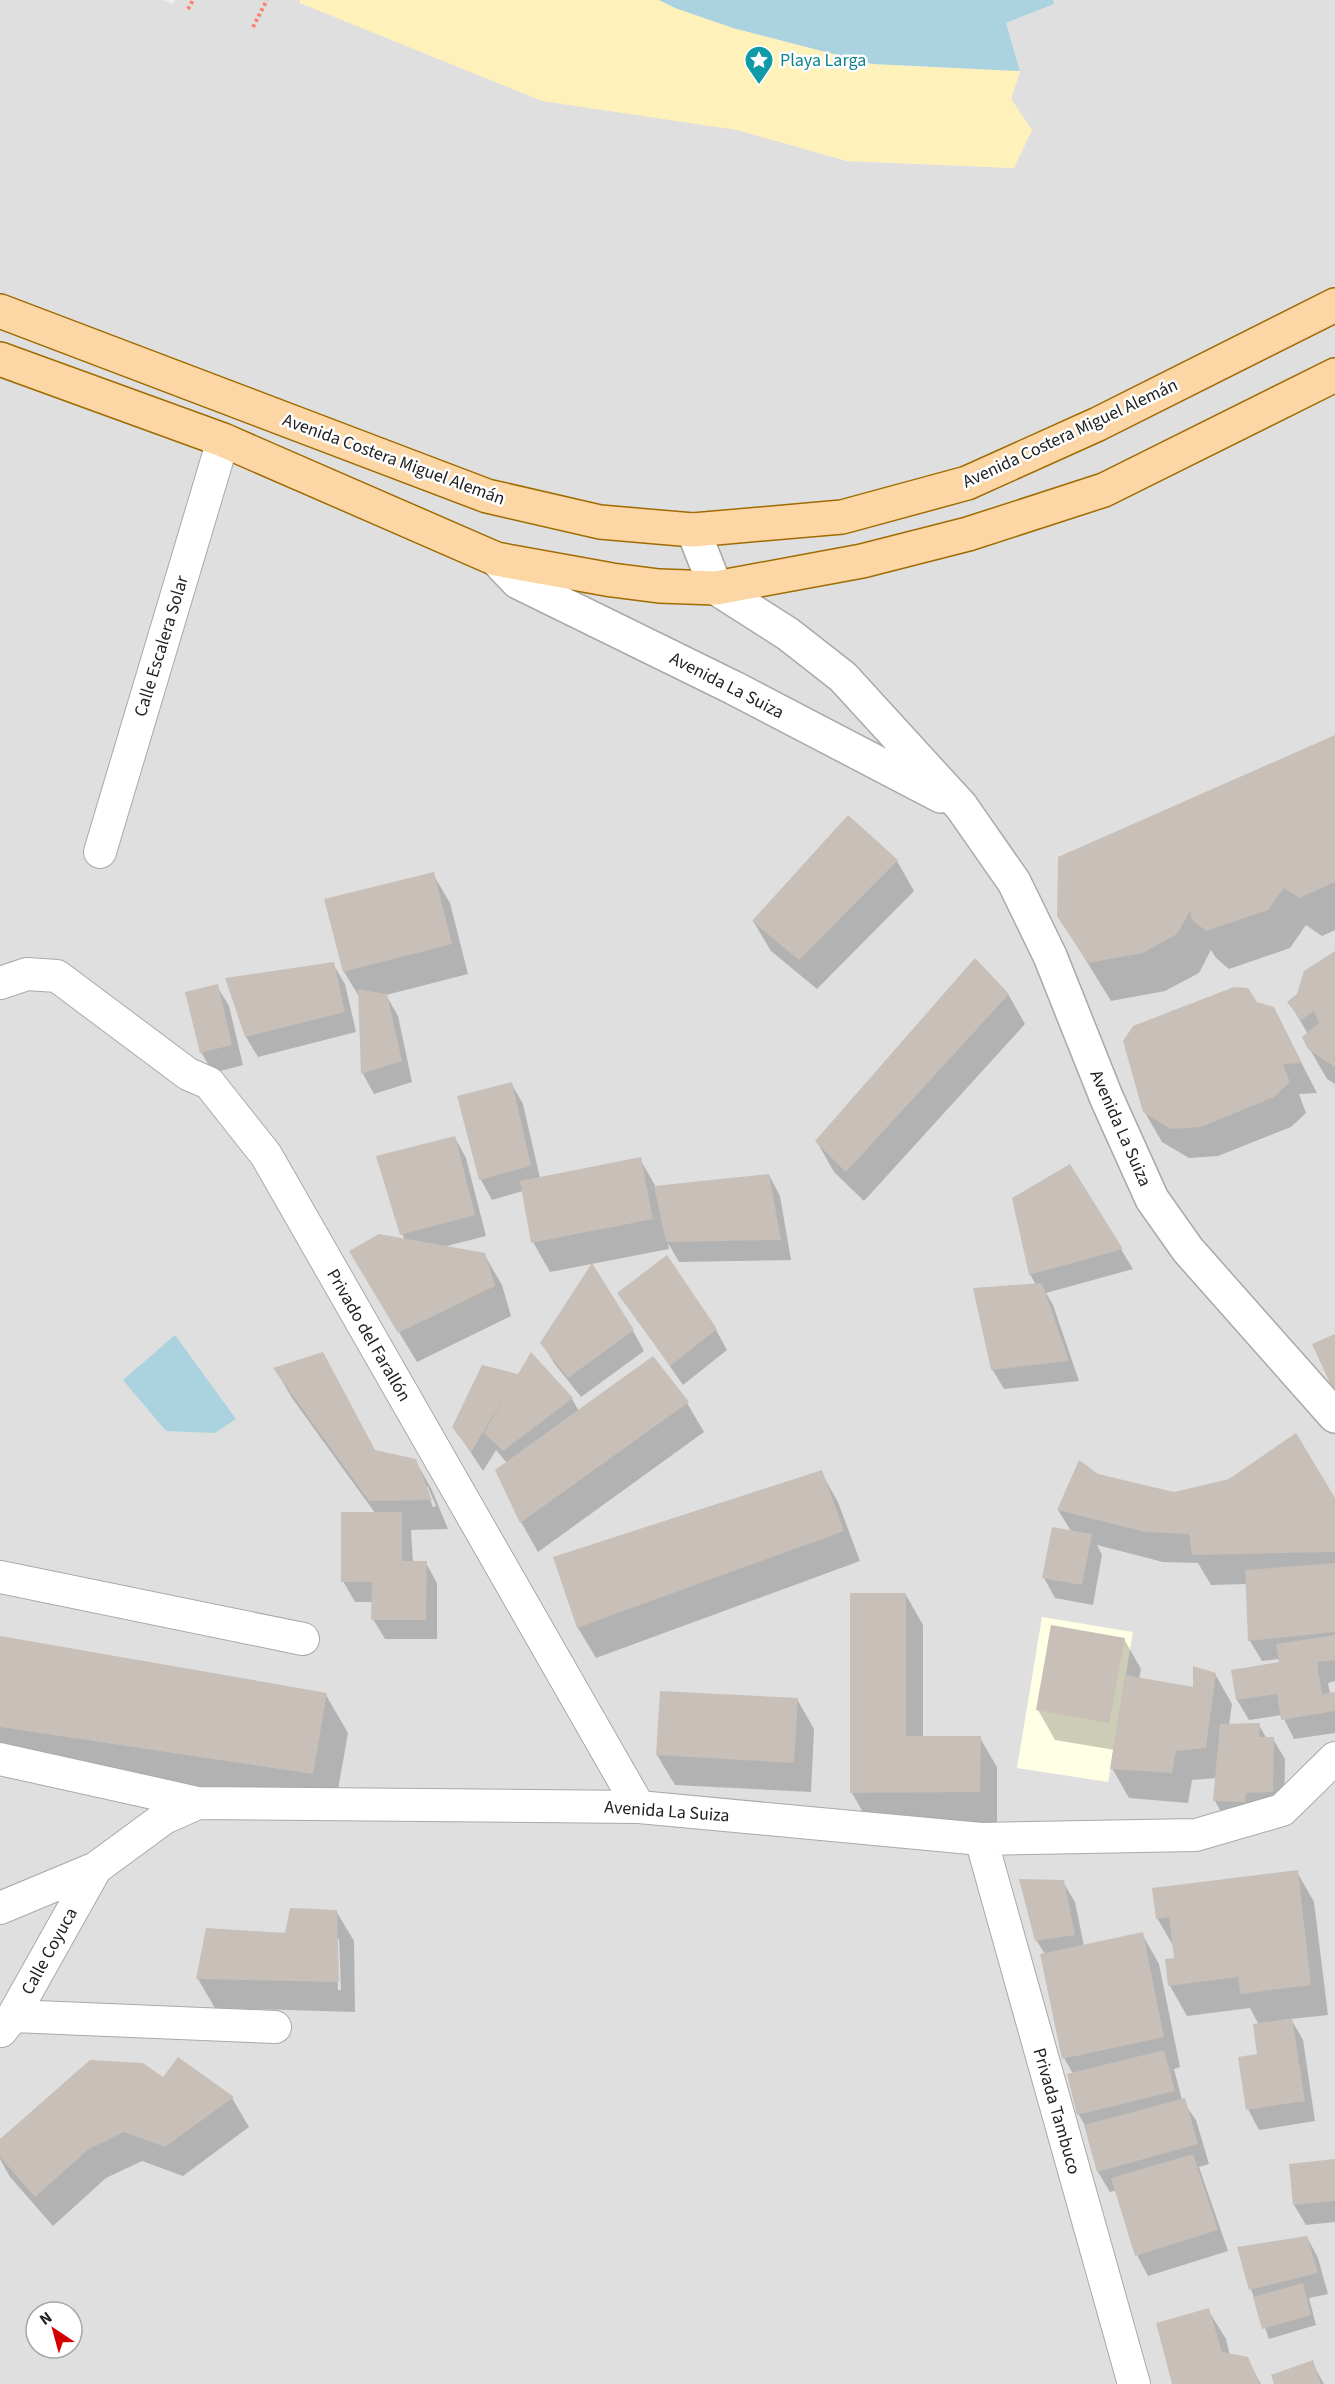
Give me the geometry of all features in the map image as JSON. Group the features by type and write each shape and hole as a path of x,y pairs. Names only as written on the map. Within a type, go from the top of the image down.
{"main road":[{"name":"Avenida Costera Miguel Alemán","path":"0,311 487,496 600,522 693,530 842,517 967,483 1098,424 1335,305"},
{"path":"0,359 223,440 496,559 612,580 659,586 716,588 862,561 968,534 1104,490 1335,375"}],"street":[{"name":"Calle Escalera Solar","path":"100,852 223,440"},
{"path":"693,530 716,588"},
{"name":"Avenida La Suiza","path":"496,559 518,582 734,688 961,806"},
{"name":"Avenida La Suiza","path":"716,588 788,634 843,677 961,806 1014,882 1050,956 1107,1099 1152,1199 1188,1250 1335,1416"},
{"name":"Privado del Farallón","path":"0,983 27,974 57,976 188,1074 209,1083 259,1146 639,1807"},
{"path":"0,1577 303,1639"},
{"name":"Avenida La Suiza","path":"0,1908 96,1868 164,1818 198,1803 639,1807 981,1839 1196,1834 1282,1810 1335,1758"},
{"path":"0,1759 198,1803"},
{"name":"Privada Tambuco","path":"981,1839 1134,2384"},
{"name":"Calle Coyuca","path":"7,2024 96,1868"},
{"path":"7,2024 275,2027"}],"path":[{"path":"188,9 193,0"},
{"path":"253,27 267,0"}],"shaded area":[{"path":"0,0 163,0 172,4 175,0 300,0 300,3 847,161 1013,168 1032,130 1011,99 1020,71 1006,23 1054,4 1053,0 1335,0 1335,2384 0,2384"},
{"path":"1042,1617 1133,1632 1108,1782 1017,1768"}],"sand":[{"name":"Playa Larga","path":"300,0 659,0 675,8 733,28 872,64 1020,71 1011,99 1032,130 1014,168 847,161 737,130 542,101 300,3"}],"water":[{"path":"659,0 1053,0 1054,4 1006,23 1020,71 872,64 733,28 675,8"},
{"path":"175,1335 236,1419 215,1433 166,1431 123,1380"}],"building":[{"path":"1335,735 1335,882 1299,898 1284,888 1268,910 1206,931 1192,920 1190,911 1177,934 1143,953 1088,963 1057,916 1058,857"},
{"path":"848,815 898,860 799,960 752,921"},
{"path":"434,872 452,944 343,972 324,899"},
{"path":"1335,951 1335,1067 1308,1049 1302,1037 1319,1023 1314,1011 1301,1020 1287,1002 1297,994 1304,971"},
{"path":"975,958 1009,994 846,1172 815,1141"},
{"path":"334,962 345,1012 245,1037 225,978"},
{"path":"218,984 232,1045 200,1053 185,992"},
{"path":"1234,987 1248,988 1257,1002 1274,1007 1302,1063 1283,1064 1290,1082 1274,1097 1201,1127 1171,1129 1143,1112 1123,1041 1133,1026"},
{"path":"358,989 387,994 402,1061 361,1074"},
{"path":"512,1082 531,1166 479,1180 457,1096"},
{"path":"455,1136 475,1215 400,1235 376,1156"},
{"path":"641,1157 653,1219 531,1243 520,1181"},
{"path":"1070,1164 1123,1249 1029,1275 1012,1198"},
{"path":"769,1174 781,1240 666,1242 654,1186"},
{"path":"379,1234 485,1253 495,1286 398,1333 349,1251"},
{"path":"667,1255 717,1329 670,1366 617,1293"},
{"path":"592,1263 634,1330 568,1378 540,1343"},
{"path":"1042,1283 1069,1361 991,1370 973,1288"},
{"path":"1335,1334 1335,1394 1312,1344"},
{"path":"323,1352 375,1450 416,1459 432,1500 369,1501 273,1368"},
{"path":"531,1352 573,1398 503,1451 484,1433 506,1394 471,1452 452,1427 482,1365 518,1374"},
{"path":"653,1356 689,1402 520,1523 495,1470"},
{"path":"1296,1433 1335,1498 1335,1552 1192,1555 1189,1534 1145,1532 1057,1510 1079,1460 1098,1474 1174,1492 1229,1479"},
{"path":"822,1470 844,1531 577,1628 553,1557"},
{"path":"341,1512 402,1512 402,1561 427,1561 426,1620 371,1620 372,1582 341,1582"},
{"path":"1052,1527 1092,1534 1082,1585 1042,1578"},
{"path":"1335,1563 1335,1632 1248,1641 1245,1570"},
{"path":"850,1593 906,1593 906,1736 981,1736 980,1792 850,1793"},
{"path":"1051,1625 1125,1638 1109,1723 1036,1710"},
{"path":"1335,1635 1335,1660 1317,1662 1322,1694 1335,1692 1335,1711 1281,1720 1277,1694 1236,1700 1231,1670 1279,1662 1276,1644"},
{"path":"0,1636 327,1693 313,1774 0,1727"},
{"path":"1193,1666 1216,1673 1206,1748 1176,1751 1172,1773 1110,1769 1125,1675 1193,1687"},
{"path":"660,1691 798,1698 794,1763 656,1755"},
{"path":"1260,1723 1259,1737 1274,1737 1273,1792 1246,1793 1245,1802 1213,1801 1220,1724"},
{"path":"1298,1870 1311,1985 1240,1994 1238,1977 1168,1986 1165,1959 1174,1958 1169,1917 1156,1919 1152,1888"},
{"path":"1019,1879 1064,1880 1075,1935 1035,1941"},
{"path":"290,1908 337,1910 339,1982 196,1979 206,1928 285,1933"},
{"path":"1143,1932 1164,2037 1062,2059 1040,1954"},
{"path":"1292,2018 1305,2101 1246,2110 1238,2057 1257,2054 1253,2024"},
{"path":"1164,2050 1175,2091 1077,2115 1067,2074"},
{"path":"178,2057 234,2097 165,2147 124,2132 89,2149 35,2197 0,2157 0,2139 90,2060 143,2063 163,2077"},
{"path":"1185,2098 1198,2144 1097,2172 1084,2125"},
{"path":"1193,2154 1218,2230 1135,2256 1111,2178"},
{"path":"1335,2159 1335,2201 1293,2205 1289,2164"},
{"path":"1307,2236 1318,2273 1249,2290 1237,2247"},
{"path":"1303,2283 1311,2315 1262,2329 1253,2297"},
{"path":"1209,2308 1222,2352 1248,2357 1260,2384 1172,2384 1156,2323"},
{"path":"1313,2360 1321,2384 1274,2384 1271,2375"}],"place":[{"name":"Playa Larga","path":"759,86"}]}
